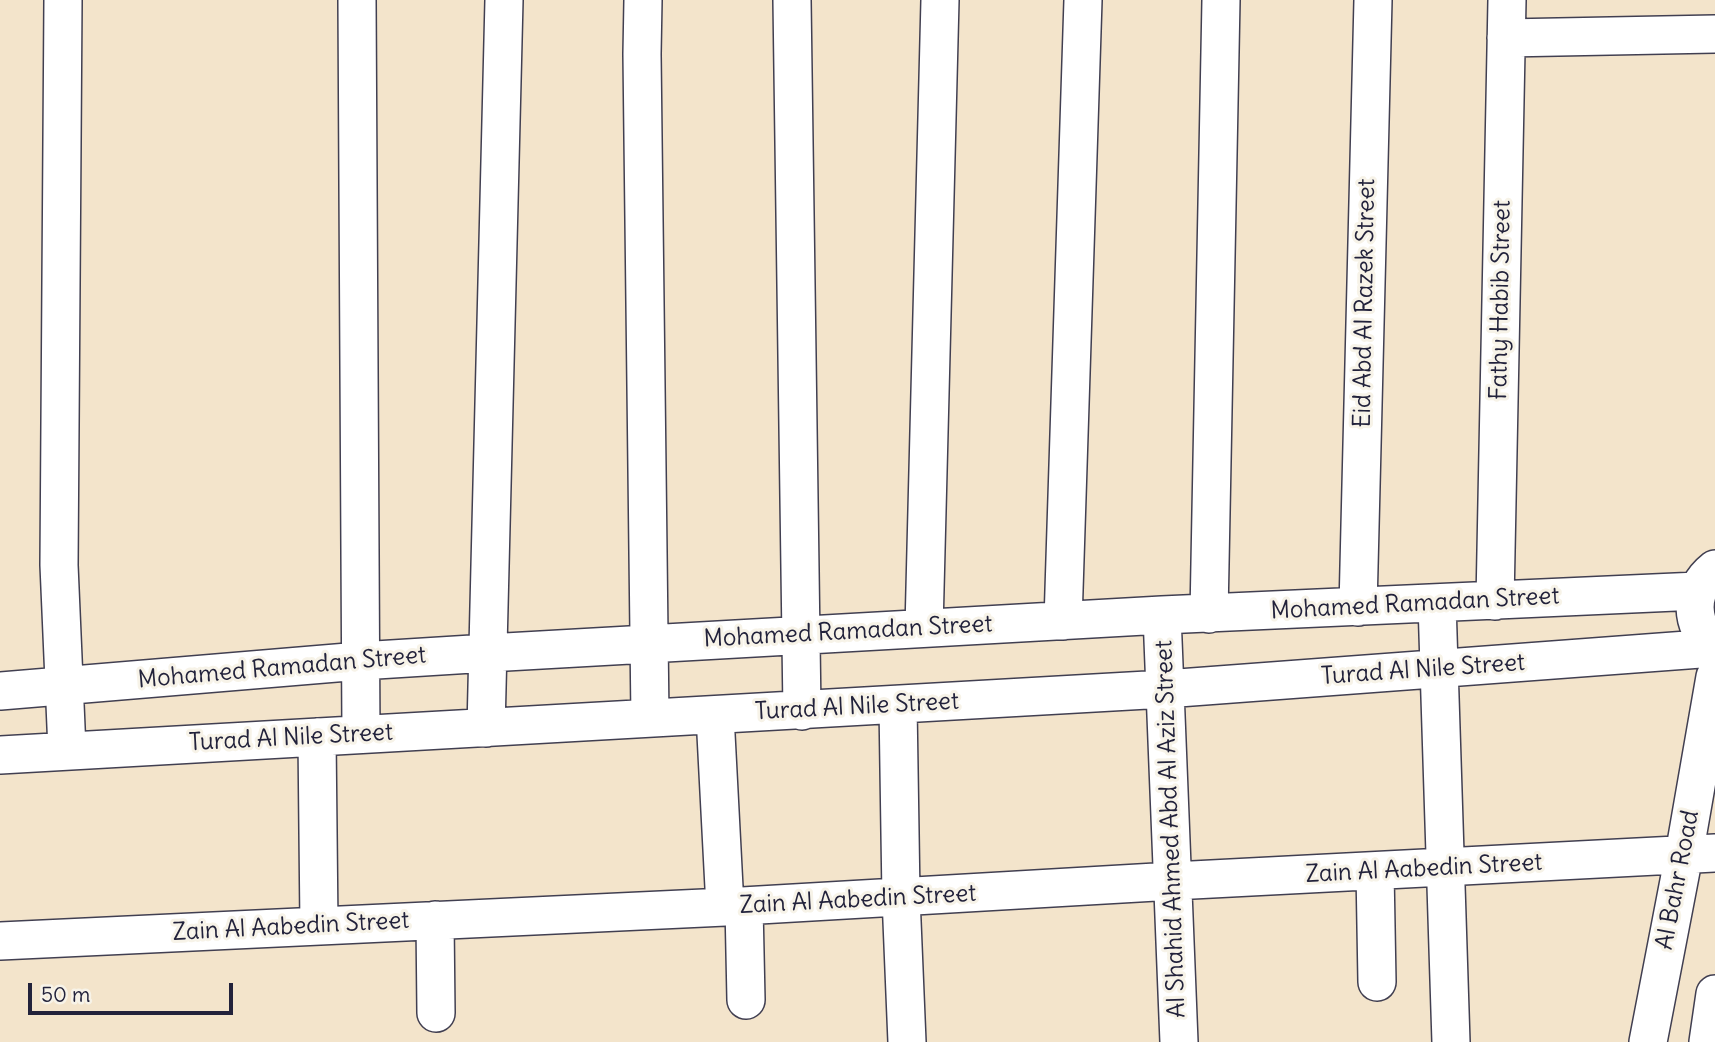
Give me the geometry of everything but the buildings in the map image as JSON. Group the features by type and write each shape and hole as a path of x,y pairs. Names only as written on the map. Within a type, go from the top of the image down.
{"street":[{"path":"63,0 59,565 67,750"},
{"path":"356,0 361,734"},
{"path":"486,727 505,0"},
{"path":"643,0 650,718"},
{"path":"792,0 802,710"},
{"path":"924,628 940,0"},
{"path":"1063,621 1083,0"},
{"path":"1209,614 1221,0"},
{"name":"Eid Abd Al Razek Street","path":"1358,607 1373,0"},
{"name":"Fathy Habib Street","path":"1495,601 1507,0"},
{"path":"1506,38 1715,34"},
{"path":"1706,580 1695,604 1695,616 1715,658"},
{"name":"Mohamed Ramadan Street","path":"0,691 360,661 649,643 1162,615 1495,601 1706,580"},
{"path":"1437,603 1451,1042"},
{"name":"Al Shahid Ahmed Abd Al Aziz Street","path":"1162,615 1179,1042"},
{"name":"Turad Al Nile Street","path":"0,755 1165,689 1439,668 1715,658"},
{"name":"Al Bahr Road","path":"1647,1042 1699,854 1715,658"},
{"path":"898,705 901,897 907,1042"},
{"path":"715,715 746,1000"},
{"path":"317,737 319,926"},
{"name":"Zain Al Aabedin Street","path":"0,941 734,907 1699,854"},
{"path":"1375,871 1377,982"},
{"path":"435,920 436,1013"},
{"path":"1708,1042 1715,994"}]}
